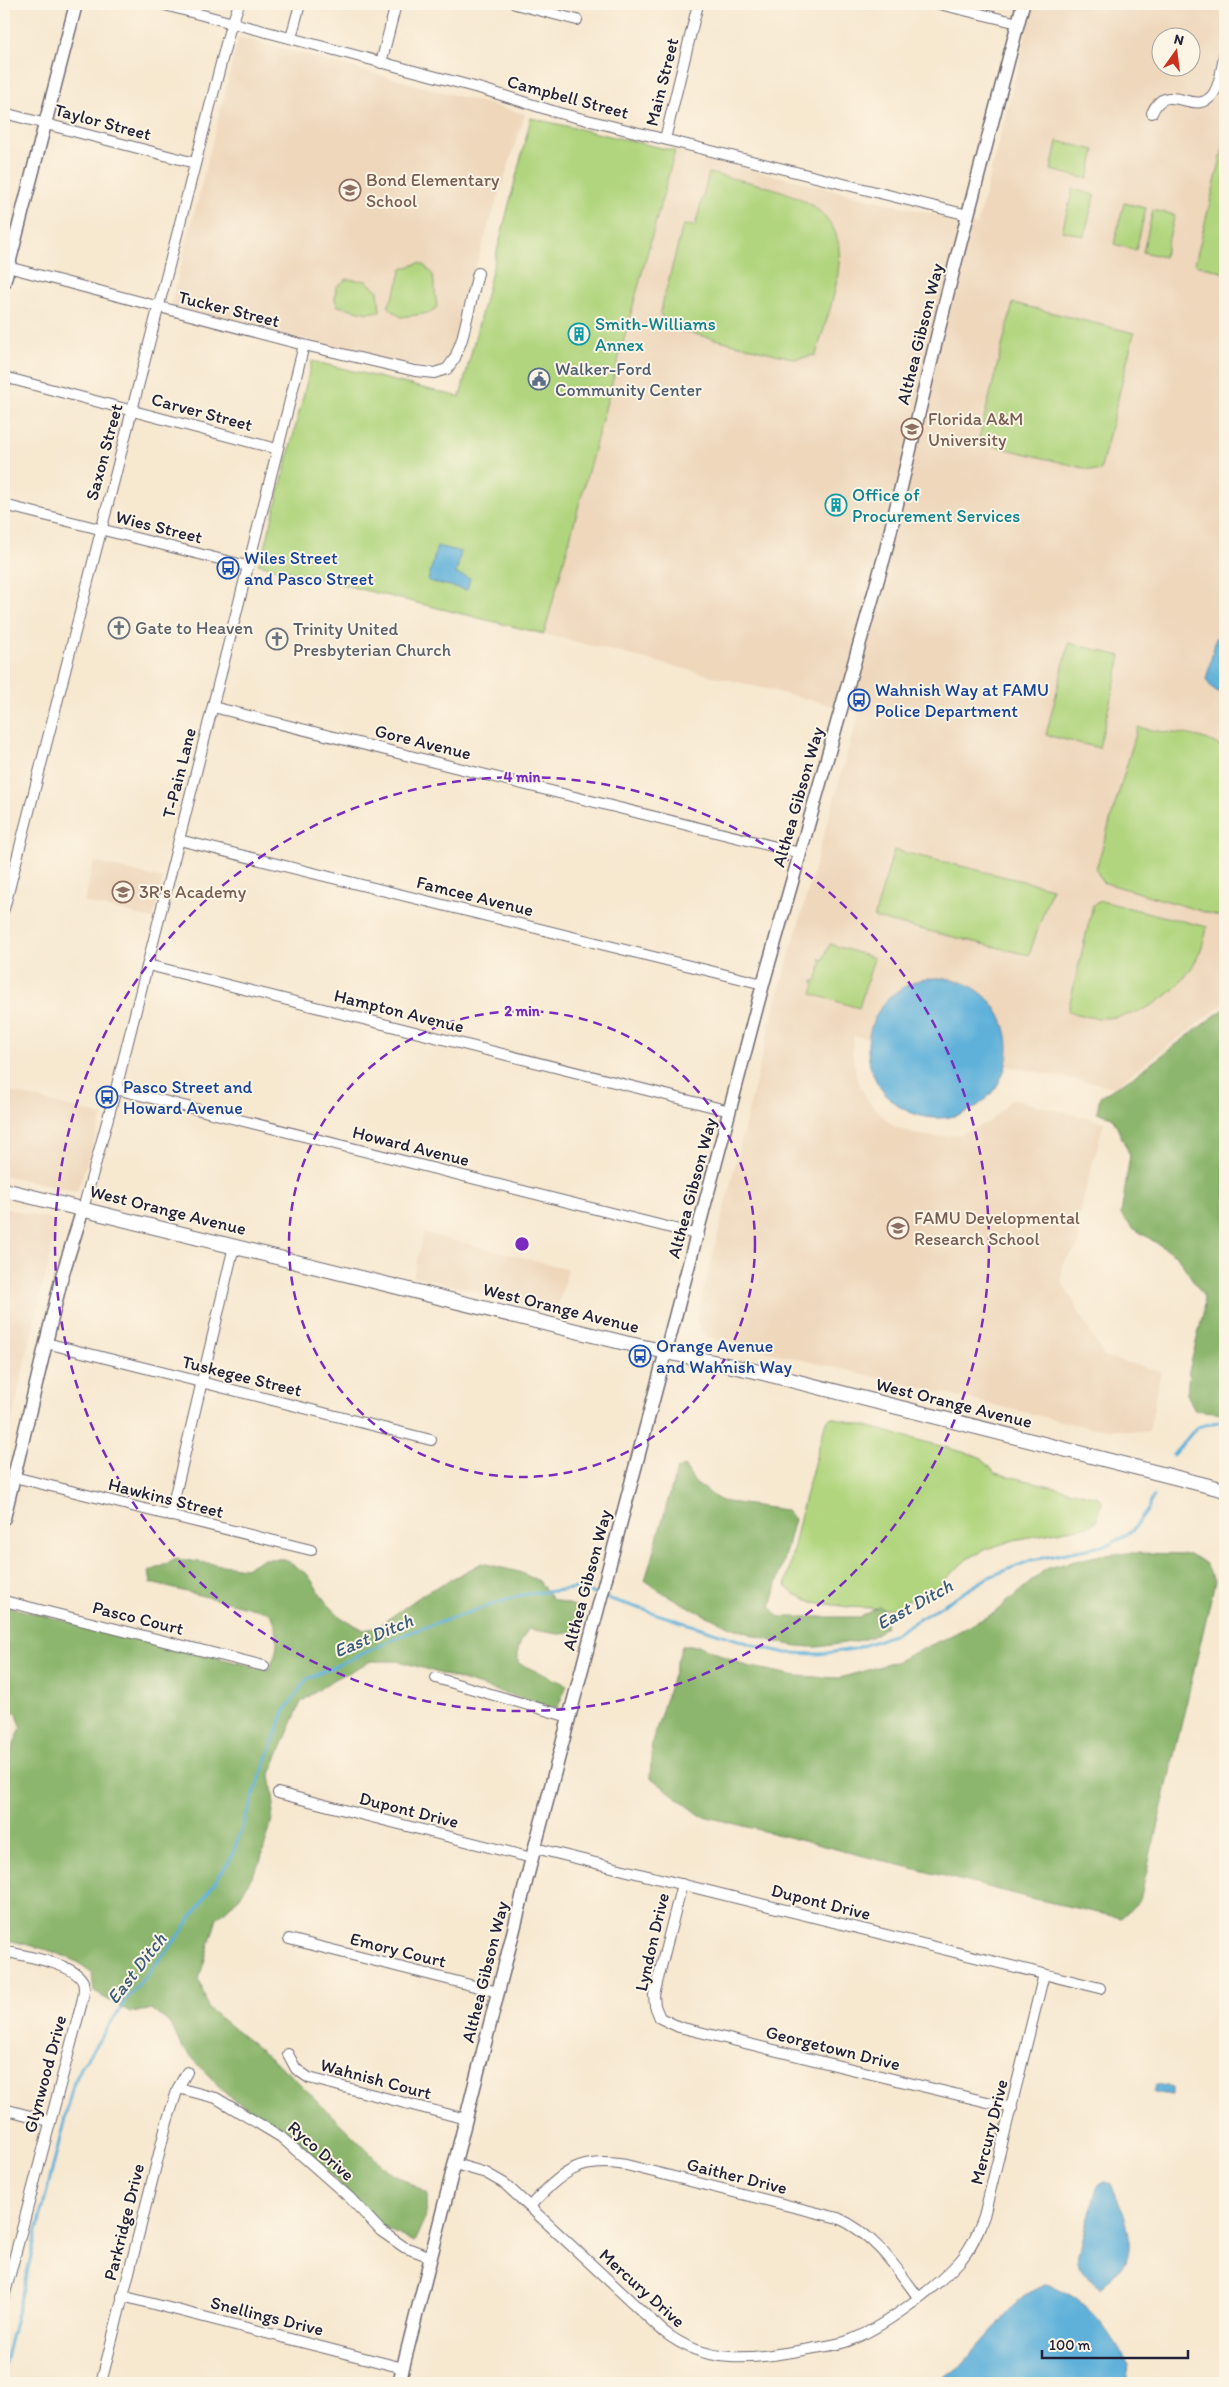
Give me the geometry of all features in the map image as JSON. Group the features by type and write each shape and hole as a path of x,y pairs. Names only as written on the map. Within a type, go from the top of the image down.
{"main road":[{"name":"West Orange Avenue","path":"4,1190 83,1208 625,1344 755,1371 1225,1490"}],"street":[{"path":"4,284 6,267 76,4"},
{"name":"Campbell Street","path":"160,4 482,89 560,113 968,215"},
{"name":"Saxon Street","path":"4,909 195,163 232,23 239,4"},
{"path":"291,38 300,4"},
{"path":"381,63 396,4"},
{"path":"514,4 577,20"},
{"name":"Main Street","path":"665,139 698,4"},
{"path":"940,4 1018,23"},
{"name":"Althea Gibson Way","path":"399,2383 498,1992 665,1352 698,1235 763,984 885,554 968,215 1023,4"},
{"path":"1152,113 1156,103 1168,97 1198,103 1210,98 1216,91 1225,52"},
{"name":"Taylor Street","path":"4,113 195,163"},
{"name":"Tucker Street","path":"6,267 304,345 415,371 441,372 447,369 453,362 462,339 478,272"},
{"name":"T-Pain Lane","path":"83,1208 148,965 304,345"},
{"name":"Carver Street","path":"4,377 277,449"},
{"name":"Wies Street","path":"4,504 248,566"},
{"name":"Gore Avenue","path":"213,707 800,853"},
{"name":"Famcee Avenue","path":"179,840 763,984"},
{"name":"Hampton Avenue","path":"148,965 730,1111"},
{"name":"Howard Avenue","path":"116,1089 698,1235"},
{"path":"4,1518 46,1343 83,1208"},
{"path":"170,1516 234,1246"},
{"name":"Tuskegee Street","path":"46,1343 431,1440"},
{"name":"Hawkins Street","path":"14,1477 311,1550"},
{"name":"Pasco Court","path":"4,1601 264,1666"},
{"path":"436,1678 569,1718"},
{"name":"Dupont Drive","path":"278,1793 534,1853 682,1884 1100,1988"},
{"name":"Lyndon Drive","path":"655,2006 654,1995 682,1884"},
{"name":"Emory Court","path":"289,1939 498,1992"},
{"name":"Glynwood Drive","path":"4,1951 65,1967 79,1977 84,1994 49,2121 4,2298"},
{"name":"Mercury Drive","path":"455,2164 495,2177 530,2206 670,2336 686,2348 716,2357 740,2358 792,2352 848,2341 901,2310 918,2297 959,2262 979,2231 1012,2108 1044,1974"},
{"name":"Georgetown Drive","path":"655,2006 660,2018 679,2027 1012,2108"},
{"name":"Wahnish Court","path":"288,2054 296,2069 309,2078 466,2119"},
{"name":"Parkridge Drive","path":"101,2383 167,2122 178,2088 187,2072"},
{"name":"Ryco Drive","path":"178,2088 216,2098 281,2137 350,2198 381,2231 404,2247 431,2257"},
{"path":"4,2109 49,2121"},
{"name":"Gaither Drive","path":"530,2206 556,2178 571,2169 591,2163 607,2162 626,2165 848,2222 866,2234 883,2250 918,2297"},
{"name":"Snellings Drive","path":"122,2296 403,2368"}],"shaded area":[{"name":"Florida A&M University","path":"1034,4 1225,4 1225,1003 1114,1087 854,1036 852,1051 857,1079 866,1098 895,1127 914,1134 938,1137 960,1134 989,1122 1012,1099 1104,1122 1076,1225 1080,1244 1063,1263 1061,1280 1104,1357 1161,1371 1149,1432 1091,1428 706,1337 696,1322 771,1020 859,712 544,634 675,151 977,225"},
{"name":"Bond Elementary School","path":"239,37 525,114 476,265 453,353 444,365 438,369 408,365 174,307 171,304"},
{"name":"3R's Academy","path":"94,862 163,879 153,919 84,902"},
{"path":"4,1090 104,1116 77,1192 4,1175"},
{"path":"4,1208 58,1221 4,1454"},
{"path":"424,1233 568,1269 557,1311 413,1276"}],"green space":[{"name":"Walker-Ford Community Center","path":"531,118 675,151 544,634 258,564 263,556 312,361 460,397"},
{"path":"1057,141 1095,150 1088,179 1051,170"},
{"path":"1225,141 1225,273 1195,264"},
{"path":"709,173 774,188 795,196 814,207 829,221 837,239 838,275 816,355 796,359 666,327 660,313 683,225 695,226"},
{"path":"1073,189 1095,195 1084,236 1062,231"},
{"path":"1124,203 1146,208 1136,250 1114,244"},
{"path":"1153,210 1175,215 1164,257 1143,252"},
{"path":"419,263 424,265 433,275 437,307 430,313 401,317 388,307 402,269"},
{"path":"347,279 366,281 378,291 380,311 368,313 338,306 335,300 336,287"},
{"path":"1013,303 1134,333 1100,472 978,442"},
{"path":"1069,643 1121,656 1099,748 1046,735"},
{"path":"1138,727 1194,736 1215,743 1225,750 1225,918 1102,882 1096,869"},
{"path":"894,850 1052,888 1029,955 874,918"},
{"path":"1101,901 1207,927 1201,950 1190,971 1175,988 1157,1002 1136,1012 1114,1017 1091,1017 1068,1011 1093,905"},
{"path":"830,944 874,958 859,1008 812,994 815,984 813,981 816,981 822,962 820,959 823,960"},
{"path":"1225,1008 1225,1412 1223,1413 1195,1410 1187,1394 1189,1371 1203,1314 1204,1297 1177,1256 1133,1228 1121,1215 1130,1155 1112,1117 1097,1112 1100,1097 1137,1074"},
{"path":"832,1417 974,1455 982,1458 995,1473 1098,1497 1102,1502 1096,1521 1089,1526 1014,1540 987,1549 967,1559 939,1585 893,1609 848,1607 813,1602 796,1595 787,1588 786,1583 804,1500 826,1421"},
{"path":"684,1466 695,1483 721,1501 785,1510 794,1519 771,1607 779,1617 860,1617 880,1606 886,1613 886,1626 877,1634 862,1640 818,1647 775,1642 728,1626 683,1604 645,1581 677,1469"},
{"path":"1130,1553 1189,1554 1205,1563 1215,1581 1140,1900 1121,1918 1035,1899 700,1815 650,1777 652,1743 682,1646 700,1646 747,1666 796,1676 840,1678 895,1662 994,1613 1047,1568 1100,1555"},
{"path":"176,1559 245,1568 263,1559 284,1559 308,1575 325,1601 342,1618 364,1630 377,1627 425,1593 482,1563 519,1572 539,1581 552,1599 585,1609 576,1633 558,1634 528,1629 518,1647 518,1663 567,1685 557,1709 399,1661 371,1661 331,1681 301,1702 270,1774 274,1805 271,1824 260,1862 240,1897 217,1918 199,1979 208,2008 291,2075 386,2169 428,2194 424,2220 414,2242 382,2227 287,2131 227,2095 181,2046 171,2024 153,2010 130,2012 94,1992 92,1973 83,1966 51,1951 4,1939 4,1768 21,1727 17,1714 4,1709 4,1606 268,1670 275,1656 277,1642 276,1627 271,1613 151,1583 149,1572"}],"water":[{"path":"437,546 461,552 456,574 470,578 467,590 428,581"},
{"path":"1225,637 1225,696 1212,688 1206,680 1216,638"},
{"path":"938,978 965,984 977,990 987,999 996,1009 1002,1021 1008,1048 1002,1075 996,1087 987,1097 977,1106 965,1112 938,1118 911,1112 899,1106 889,1097 880,1087 874,1075 868,1048 874,1021 880,1009 889,999 899,990 911,984"},
{"path":"1156,2084 1172,2087 1172,2095 1153,2092"},
{"path":"1100,2183 1111,2184 1122,2210 1128,2229 1129,2248 1122,2266 1101,2288 1079,2269 1077,2261 1097,2187"},
{"path":"1047,2284 1074,2297 1085,2306 1104,2328 1129,2365 1126,2383 927,2383 957,2370 1023,2296"}],"waterway":[{"name":"East Ditch","path":"1173,1455 1197,1427 1225,1420"},
{"name":"East Ditch","path":"604,1597 760,1647 786,1653 820,1654 854,1649 893,1635 989,1577 1032,1560 1111,1544 1132,1531 1147,1511 1153,1497"},
{"name":"East Ditch","path":"4,2366 73,2085 83,2064 127,1999 181,1933 231,1858 284,1712 307,1679 408,1633 521,1595 578,1588 598,1595"}],"place":[{"name":"Bond Elementary School","path":"350,190"},
{"name":"Smith-Williams Annex","path":"579,334"},
{"name":"Walker-Ford Community Center","path":"539,379"},
{"name":"Florida A&M University","path":"912,429"},
{"name":"Office of Procurement Services","path":"836,505"},
{"name":"Wiles Street and Pasco Street","path":"228,568"},
{"name":"Gate to Heaven","path":"119,628"},
{"name":"Trinity United Presbyterian Church","path":"277,639"},
{"name":"Wahnish Way at FAMU Police Department","path":"859,700"},
{"name":"3R's Academy","path":"123,892"},
{"name":"Pasco Street and Howard Avenue","path":"107,1097"},
{"name":"FAMU Developmental Research School","path":"898,1228"},
{"name":"Orange Avenue and Wahnish Way","path":"640,1356"}]}
